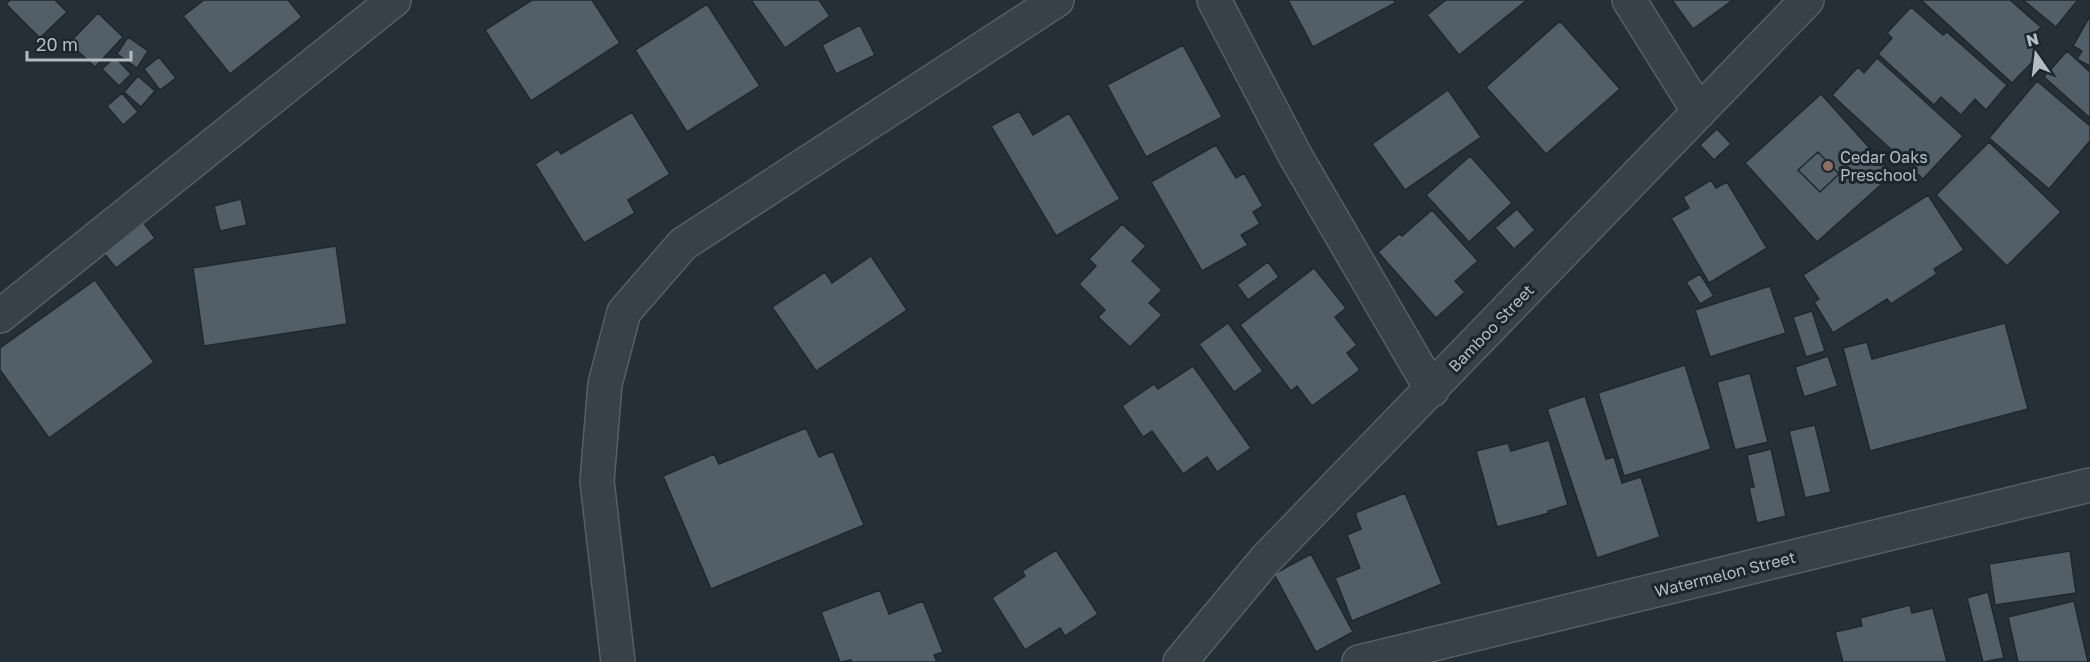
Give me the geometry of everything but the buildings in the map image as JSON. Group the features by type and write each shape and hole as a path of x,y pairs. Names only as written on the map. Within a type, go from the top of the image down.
{"street":[{"path":"0,316 394,0"},
{"path":"618,662 597,481 605,384 624,312 684,244 1057,0"},
{"path":"1214,0 1296,157 1432,390"},
{"path":"1629,0 1699,112"},
{"name":"Bamboo Street","path":"1180,662 1265,560 1808,0"},
{"name":"Watermelon Street","path":"1359,662 2090,485"}],"place":[{"name":"Cedar Oaks Preschool","path":"1828,166"}]}
